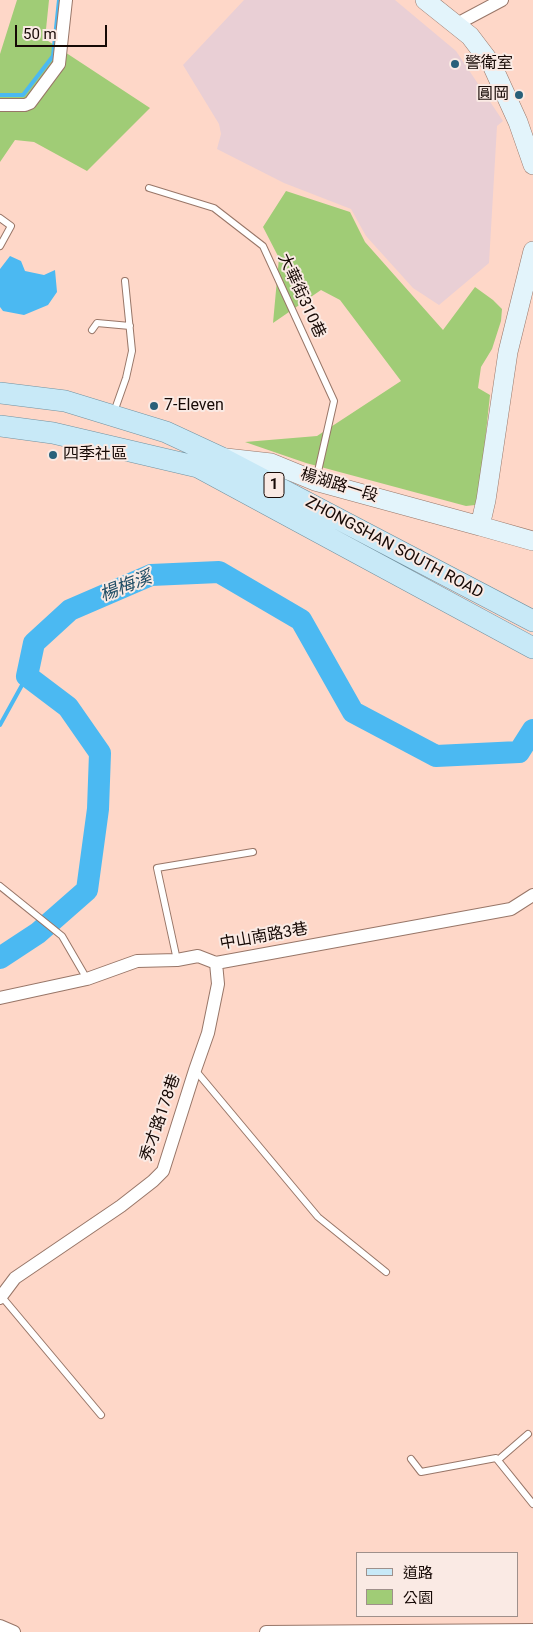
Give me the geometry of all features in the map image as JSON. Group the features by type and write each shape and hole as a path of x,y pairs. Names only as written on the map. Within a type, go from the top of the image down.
{"main road":[{"name":"ZHONGSHAN SOUTH ROAD","path":"0,393 65,401 166,432 222,458 533,621"},
{"name":"ZHONGSHAN SOUTH ROAD","path":"0,426 53,433 198,466 533,648"}],"street":[{"path":"0,105 25,105 30,103 59,64 66,0"},
{"path":"425,0 470,36 492,65 518,122 533,165"},
{"path":"455,25 502,0"},
{"path":"480,526 486,500 508,352 533,251"},
{"name":"楊湖路一段","path":"198,466 222,458 272,463 315,481 533,541"},
{"name":"中山南路3巷","path":"0,998 87,979 137,961 178,960 198,956 216,963 511,908 533,895"},
{"name":"秀才路178巷","path":"1,1298 15,1278 121,1206 163,1171 208,1033 218,984 216,963"},
{"path":"0,1626 14,1632"},
{"path":"266,1632 533,1630"}],"lane":[{"name":"大華街310巷","path":"149,188 214,208 263,246 334,401 315,481"},
{"path":"0,218 11,226 0,246"},
{"path":"112,415 126,378 132,351 125,281"},
{"path":"92,330 97,324 130,326"},
{"path":"178,960 157,868 252,852"},
{"path":"0,886 62,936 87,979"},
{"path":"195,1070 318,1217 386,1272"},
{"path":"1,1298 100,1415"},
{"path":"498,1460 528,1434"},
{"path":"411,1459 421,1472 496,1458 533,1504"}],"shaded area":[{"path":"244,0 395,0 456,51 503,121 497,126 489,263 439,305 413,288 366,236 351,209 284,183 217,149 221,134 219,124 183,65"}],"green space":[{"path":"17,0 49,0 45,39 150,108 87,171 34,142 15,140 0,162 0,54"},
{"path":"286,191 350,212 365,242 443,330 475,287 502,309 501,321 492,349 481,367 478,388 490,395 479,497 475,505 466,506 306,463 245,442 317,436 401,381 340,300 321,290 273,323 279,258 263,227"}],"water":[{"path":"10,256 21,261 25,271 44,275 55,270 57,292 48,305 24,315 3,311 0,307 0,269"}],"waterway":[{"path":"0,95 23,95 53,56 59,0"},
{"name":"楊梅溪","path":"0,958 38,933 87,890 98,809 100,753 68,707 27,676 34,643 70,610 151,575 219,572 301,620 353,712 436,756 519,752 533,730"},
{"path":"0,725 27,676"}],"place":[{"name":"警衛室","path":"455,64"},
{"name":"圓岡","path":"519,95"},
{"name":"7-Eleven","path":"154,406"},
{"name":"四季社區","path":"53,455"}]}
